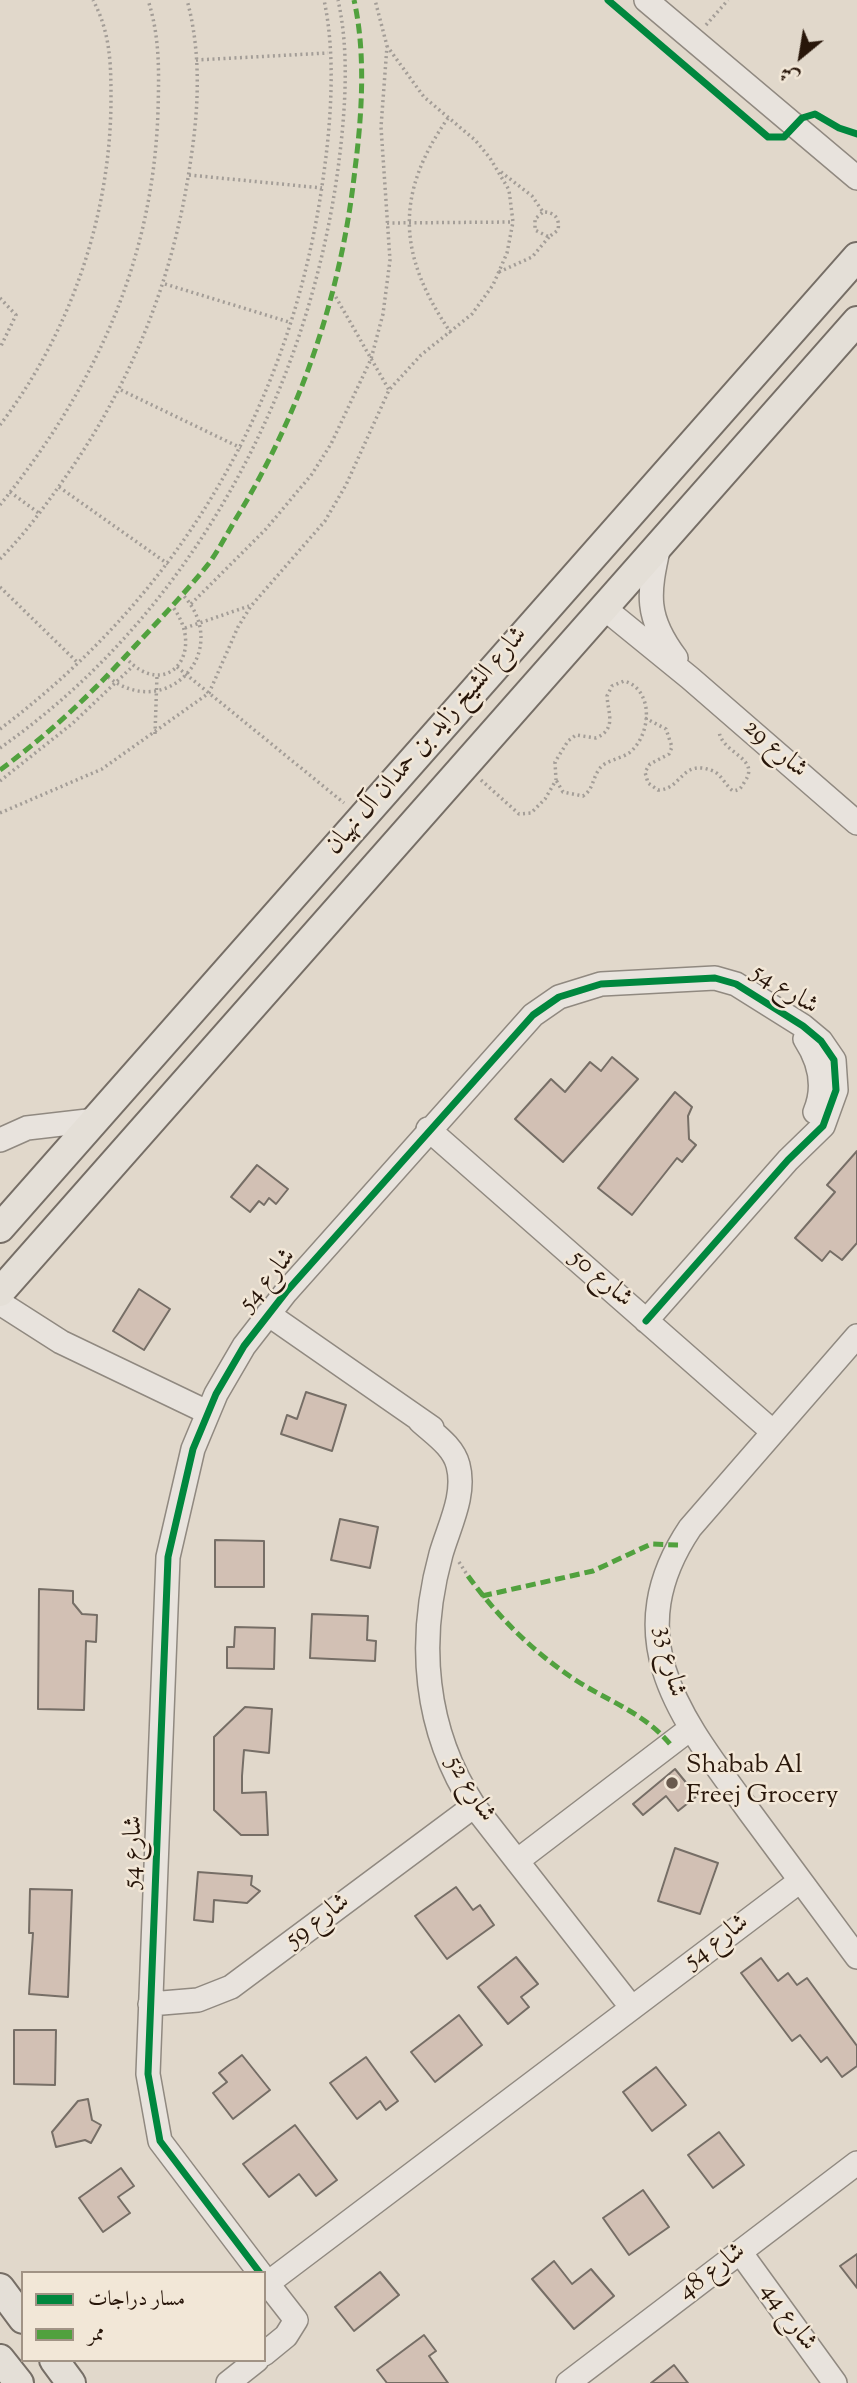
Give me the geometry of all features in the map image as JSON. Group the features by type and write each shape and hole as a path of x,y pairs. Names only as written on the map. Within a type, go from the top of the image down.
{"main road":[{"name":"شارع الشيخ زايد بن حمدان آل نهيان","path":"0,1228 857,257"},
{"name":"شارع الشيخ زايد بن حمدان آل نهيان","path":"0,1292 857,321"},
{"path":"604,608 594,587 594,578 629,535 644,498"},
{"path":"0,2288 21,2316"},
{"path":"0,2359 19,2383"},
{"path":"55,2362 71,2383"}],"street":[{"path":"646,0 855,181"},
{"name":"شارع 29","path":"659,545 651,582 651,612 659,635 690,678"},
{"name":"شارع 29","path":"604,608 690,678 857,823"},
{"name":"شارع 54","path":"259,2271 160,2141 148,2074 168,1557 183,1484 208,1412 227,1372 268,1314 428,1129 533,1014 559,997 601,984 715,978 736,984 792,1020 814,1053 821,1083 814,1115 788,1160 646,1321"},
{"path":"0,1140 27,1128 96,1120"},
{"name":"شارع 50","path":"428,1129 772,1431"},
{"path":"0,1303 61,1342 208,1412"},
{"name":"شارع 52","path":"268,1314 420,1421 449,1447 458,1465 460,1489 435,1577 428,1626 429,1686 443,1748 474,1806 632,2008"},
{"name":"شارع 33","path":"857,1336 690,1528 678,1545 664,1580 658,1613 660,1653 671,1693 690,1729 857,1957"},
{"path":"517,1861 690,1729"},
{"name":"شارع 59","path":"150,2004 198,2000 231,1987 474,1806"},
{"name":"شارع 54","path":"266,2277 800,1881"},
{"name":"شارع 48","path":"568,2383 857,2163"},
{"name":"شارع 44","path":"740,2252 835,2383"},
{"name":"شارع 54","path":"266,2281 296,2320 286,2336 266,2352"},
{"path":"228,2383 254,2362"}],"path":[{"path":"0,425 54,337 83,271 102,201 111,130 111,57 105,22 93,0"},
{"path":"0,505 57,431 95,363 124,292 142,228 157,142 157,29 148,0"},
{"path":"0,559 40,514 121,390 165,284 189,175 196,111 196,60 187,0"},
{"path":"0,729 78,663 125,615 168,564 241,448 277,365 315,234 328,144 328,53 324,0"},
{"path":"0,748 54,705 95,667 166,587 224,503 276,401 299,340 332,209 342,140 344,69 338,0"},
{"path":"191,604 266,529 312,474 331,444 372,359 383,313 390,260 381,127 387,46 375,0"},
{"path":"693,41 728,0"},
{"path":"0,813 92,775 155,734 209,693 237,628 251,606 325,521 346,485 389,390 421,355 472,314 499,271 513,222 509,190 501,172 475,140 424,97 387,46"},
{"path":"196,60 328,53"},
{"path":"448,118 418,170 407,225 421,281 450,333"},
{"path":"499,271 532,257 558,230 558,219 543,212 517,183 501,172"},
{"path":"189,175 322,188"},
{"path":"543,212 535,219 535,230 549,237"},
{"path":"387,223 407,225 513,222"},
{"path":"165,284 289,322"},
{"path":"333,292 389,390"},
{"path":"0,298 16,315 0,348"},
{"path":"121,390 241,448"},
{"path":"59,487 168,564"},
{"path":"10,492 40,514"},
{"path":"0,549 5,554"},
{"path":"0,587 78,663"},
{"path":"108,677 139,692 156,691 187,674 198,655 200,623 191,604 183,595"},
{"path":"125,657 133,666 157,675 177,667 187,648 185,628 172,606"},
{"path":"185,628 251,606"},
{"path":"0,780 64,731 133,666"},
{"path":"177,667 362,818"},
{"path":"155,734 157,675"},
{"path":"624,681 639,687 645,697 646,718 632,750 604,764 583,796 567,794 559,789 556,780 555,762 568,741 576,735 596,738 607,730 612,715 607,696 616,683 624,681"},
{"path":"646,718 666,729 672,747 669,754 646,768 645,775 650,786 667,790 684,772 695,768 715,771 729,790 737,792 749,776 749,768 719,737 717,701"},
{"path":"465,766 519,814 536,810 556,780"}],"building":[{"path":"612,1057 638,1079 563,1162 515,1119 551,1079 565,1092 590,1062 601,1071"},
{"path":"675,1092 692,1107 688,1116 689,1139 696,1145 682,1162 677,1158 632,1215 598,1188"},
{"path":"857,1151 857,1243 842,1260 830,1251 822,1261 795,1238 835,1192 827,1185"},
{"path":"257,1165 288,1189 276,1204 269,1198 264,1205 259,1201 250,1212 231,1197"},
{"path":"139,1289 170,1309 144,1350 113,1331"},
{"path":"306,1392 346,1405 332,1451 281,1434 287,1415 297,1419"},
{"path":"340,1519 378,1527 370,1568 331,1560"},
{"path":"215,1540 264,1541 264,1587 215,1587"},
{"path":"39,1589 73,1591 73,1603 82,1614 97,1615 96,1642 86,1641 84,1710 38,1709"},
{"path":"312,1614 368,1616 367,1640 376,1641 375,1661 310,1658"},
{"path":"235,1627 275,1628 274,1669 227,1668 227,1647 234,1647"},
{"path":"245,1707 272,1709 269,1753 244,1750 242,1776 242,1793 266,1792 268,1835 241,1835 214,1810 214,1737"},
{"name":"Shabab Al Freej Grocery","path":"675,1769 697,1796 678,1811 666,1796 643,1815 633,1804"},
{"path":"675,1848 718,1863 700,1914 658,1901"},
{"path":"198,1872 252,1876 251,1885 260,1891 247,1903 214,1900 213,1922 194,1920"},
{"path":"456,1887 473,1910 480,1905 494,1925 447,1959 415,1916"},
{"path":"30,1889 72,1890 68,1997 29,1994 33,1933 29,1933"},
{"path":"516,1957 538,1984 521,1997 529,2007 508,2024 478,1987"},
{"path":"761,1958 778,1981 788,1973 797,1985 807,1978 857,2046 857,2066 842,2077 827,2057 821,2062 800,2035 792,2041 741,1973"},
{"path":"459,2015 482,2045 435,2082 411,2052"},
{"path":"14,2030 56,2030 55,2085 14,2084"},
{"path":"242,2055 270,2090 233,2119 213,2093 227,2082 219,2073"},
{"path":"366,2057 398,2101 386,2110 380,2101 357,2119 330,2083"},
{"path":"656,2067 686,2105 652,2131 623,2092"},
{"path":"88,2099 92,2120 101,2125 91,2143 85,2140 56,2147 52,2132 78,2101"},
{"path":"295,2125 337,2180 316,2196 299,2174 269,2197 243,2164"},
{"path":"719,2132 744,2165 713,2188 688,2155"},
{"path":"121,2168 134,2186 118,2197 130,2213 103,2232 79,2198"},
{"path":"643,2190 669,2227 629,2255 603,2218"},
{"path":"857,2254 857,2288 840,2266"},
{"path":"554,2261 572,2284 591,2269 614,2296 574,2329 532,2279"},
{"path":"380,2272 399,2295 354,2331 335,2307"},
{"path":"424,2335 436,2351 429,2356 448,2383 387,2383 377,2370"},
{"path":"674,2365 688,2383 651,2383"}],"marked path":[{"path":"0,770 55,726 87,696 201,573 240,512 283,431 301,389 330,303 349,214 362,84 354,0"},
{"path":"482,1596 593,1571 651,1544 678,1545"},
{"path":"468,1576 504,1620 546,1659 577,1681 638,1716 670,1744"}],"cycle path":[{"path":"608,0 768,137 784,137 802,118 815,114 839,128 857,134"},
{"path":"258,2271 160,2141 148,2074 168,1557 193,1449 216,1394 244,1346 286,1292 533,1015 559,997 601,984 715,978 736,984 803,1026 821,1041 834,1060 836,1090 823,1126 788,1160 646,1321"}],"place":[{"name":"Shabab Al Freej Grocery","path":"672,1783"}]}
